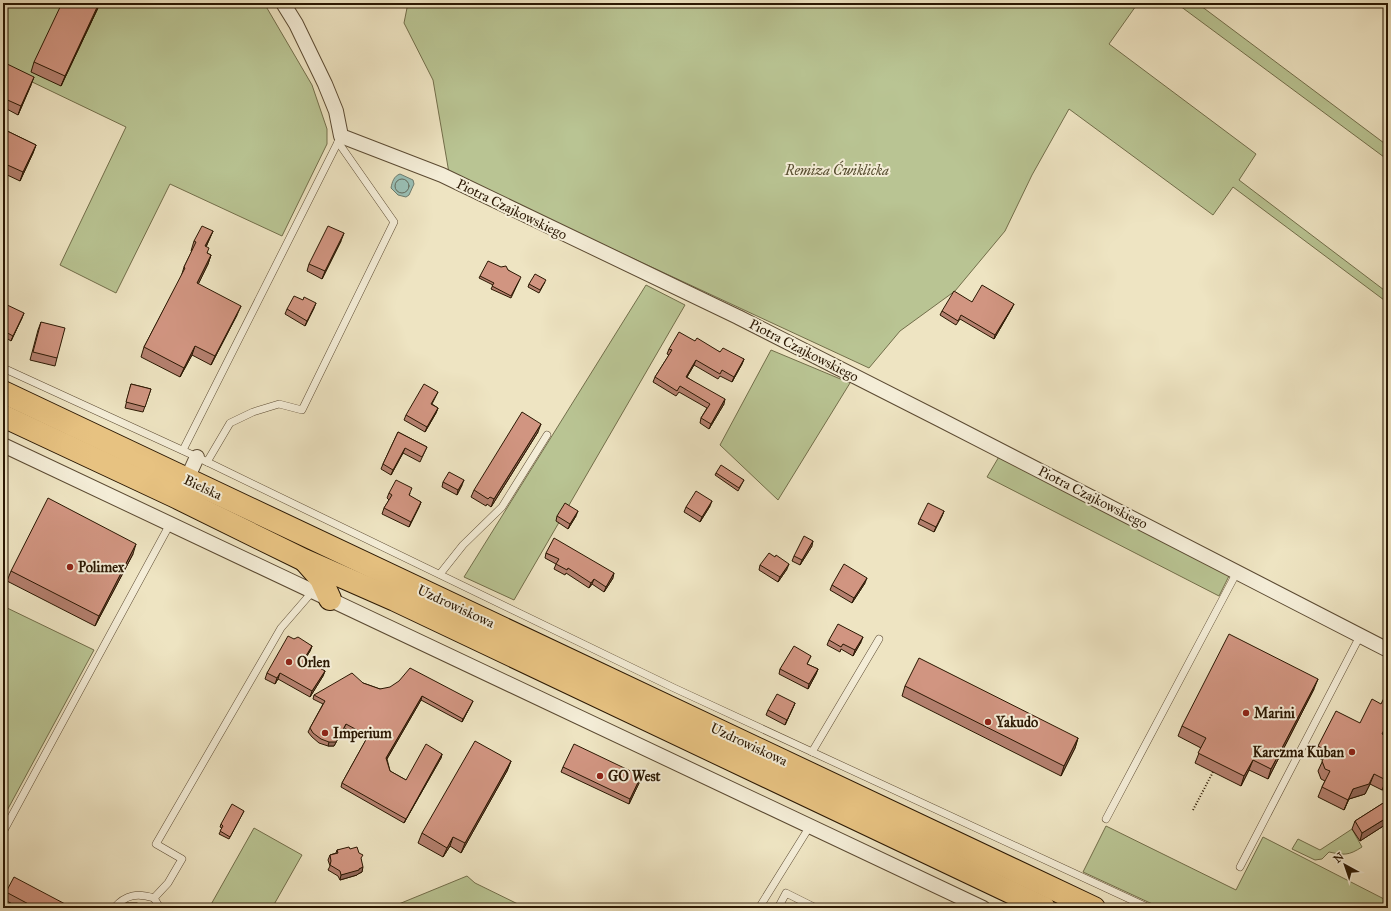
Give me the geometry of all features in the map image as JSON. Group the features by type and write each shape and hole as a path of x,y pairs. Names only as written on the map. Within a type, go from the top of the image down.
{"main road":[{"name":"Bielska","path":"3,392 187,479 399,591"},
{"name":"Bielska","path":"3,416 304,560 399,591"},
{"path":"304,560 321,579 321,595"},
{"name":"Uzdrowiskowa","path":"399,591 1044,908"},
{"name":"Uzdrowiskowa","path":"399,591 1094,908"}],"street":[{"path":"283,3 296,24 336,110 339,139"},
{"name":"Piotra Czajkowskiego","path":"339,139 442,175 738,317 1388,650"},
{"path":"3,445 983,908"},
{"path":"187,479 202,460"}],"lane":[{"path":"183,450 339,139 394,222 302,410 279,404 253,412 230,423 202,460"},
{"path":"3,368 183,450 674,688 1149,908"},
{"path":"440,574 463,545 502,507 547,434"},
{"path":"3,832 170,524"},
{"path":"1106,819 1237,572"},
{"path":"154,898 168,883 182,859 156,844 281,628 321,595"},
{"path":"1240,867 1360,636"},
{"path":"812,752 879,639"},
{"path":"759,908 810,826"},
{"path":"778,908 786,893 816,908"},
{"path":"114,908 128,896 142,894 154,898 160,908"}],"path":[{"path":"1193,810 1213,772"}],"green space":[{"path":"3,3 264,3 312,85 327,129 327,144 282,236 170,184 116,293 60,265 126,127 3,68"},
{"name":"Remiza Ćwiklicka","path":"408,3 1138,3 1109,44 1256,154 1239,180 1388,293 1388,303 1233,187 1213,215 1069,109 1032,175 1005,231 955,291 900,331 869,368 449,173 433,80 404,23"},
{"path":"1176,3 1197,3 1388,146 1388,160"},
{"path":"646,285 685,305 514,600 464,577"},
{"path":"771,350 850,383 778,500 720,445"},
{"path":"1000,455 1230,574 1219,596 987,477"},
{"path":"3,606 94,650 3,818"},
{"path":"1106,826 1236,890 1263,837 1386,900 1382,908 1161,908 1083,872"},
{"path":"254,828 302,855 272,908 209,908"},
{"path":"1352,829 1362,847 1353,852 1342,854 1329,852 1322,859 1315,860 1292,849 1298,839 1320,850"},
{"path":"467,876 475,883 526,908 389,908"}],"water":[{"path":"400,174 413,180 414,184 409,195 406,197 398,195 391,188 396,176"}],"building":[{"path":"62,3 99,3 65,76 34,62"},
{"path":"3,62 34,77 21,106 3,98"},
{"path":"3,129 36,145 23,172 3,163"},
{"path":"202,226 213,231 205,246 209,248 207,253 211,255 197,283 241,306 215,356 195,346 184,368 144,347 185,268 184,267 196,242 194,241"},
{"path":"328,226 344,233 325,271 309,264"},
{"path":"488,261 501,267 506,266 508,270 521,277 511,296 492,286 494,283 480,276"},
{"path":"535,274 546,280 540,290 529,284"},
{"path":"982,285 1014,304 995,335 961,315 958,321 942,311 954,291 972,302"},
{"path":"294,296 303,300 304,297 316,303 307,321 287,309"},
{"path":"3,303 24,313 13,336 4,331"},
{"path":"41,322 65,328 57,358 33,352"},
{"path":"679,332 695,341 697,338 720,352 723,348 744,359 734,377 722,370 720,374 696,360 686,377 725,399 711,424 701,418 710,404 680,386 677,391 655,377 672,350 669,349"},
{"path":"131,384 151,389 145,407 126,402"},
{"path":"424,384 438,392 431,404 438,408 427,427 406,415"},
{"path":"522,412 541,424 494,499 490,497 488,499 474,490"},
{"path":"398,432 427,447 422,457 405,448 393,470 383,464"},
{"path":"721,465 744,480 739,488 716,473"},
{"path":"449,472 464,480 458,490 443,482"},
{"path":"396,480 412,488 409,495 421,502 411,522 384,508 392,495 389,493"},
{"path":"696,491 712,501 702,517 686,507"},
{"name":"Polimex","path":"48,498 136,544 99,616 11,571"},
{"path":"565,503 578,511 570,524 557,516"},
{"path":"928,503 944,511 936,527 920,519"},
{"path":"804,536 813,541 802,560 794,556"},
{"path":"554,538 614,573 606,587 594,579 591,583 568,568 567,570 556,564 559,559 546,553"},
{"path":"769,553 775,557 776,555 789,564 780,577 760,565"},
{"path":"844,564 867,578 854,598 832,585"},
{"path":"838,624 863,637 855,650 843,644 841,647 829,640"},
{"name":"Marini","path":"1229,634 1318,679 1271,769 1253,760 1244,776 1198,753 1206,738 1182,726"},
{"path":"288,636 294,639 298,637 312,646 304,659 325,671 312,691 280,673 277,678 267,673"},
{"path":"794,646 811,656 807,664 818,669 809,684 780,669"},
{"name":"Yakudo","path":"919,658 1078,738 1064,766 905,686"},
{"path":"410,668 473,701 463,719 422,696 386,758 390,771 406,780 426,744 442,754 406,819 342,783 368,736 346,724 336,742 329,742 321,739 313,733 310,728 325,701 314,695 352,673 363,683 380,689 390,687 399,681"},
{"name":"Karczma Kuban","path":"1388,690 1388,722 1382,734 1388,737 1388,779 1386,780 1374,774 1369,784 1353,789 1348,800 1322,787 1330,771 1325,769 1322,761 1327,751 1318,746 1336,711 1360,723 1372,699 1381,704"},
{"path":"777,694 795,703 787,720 768,710"},
{"path":"475,741 511,761 465,843 453,837 447,848 422,833"},
{"name":"GO West","path":"574,744 641,776 630,799 563,767"},
{"path":"1388,800 1388,817 1362,833 1355,821"},
{"path":"232,804 244,811 230,837 220,831 223,826 221,824"},
{"path":"349,847 350,849 357,847 359,853 363,855 361,858 363,867 359,870 341,875 340,871 330,865 330,855 338,853 337,850"},
{"path":"14,877 67,905 65,908 36,908 6,892"},
{"path":"126,903 137,903 147,908 125,908"}],"place":[{"name":"Polimex","path":"70,567"},
{"name":"Orlen","path":"289,662"},
{"name":"Marini","path":"1246,713"},
{"name":"Yakudo","path":"988,722"},
{"name":"Imperium","path":"325,733"},
{"name":"Karczma Kuban","path":"1352,752"},
{"name":"GO West","path":"600,776"}]}
